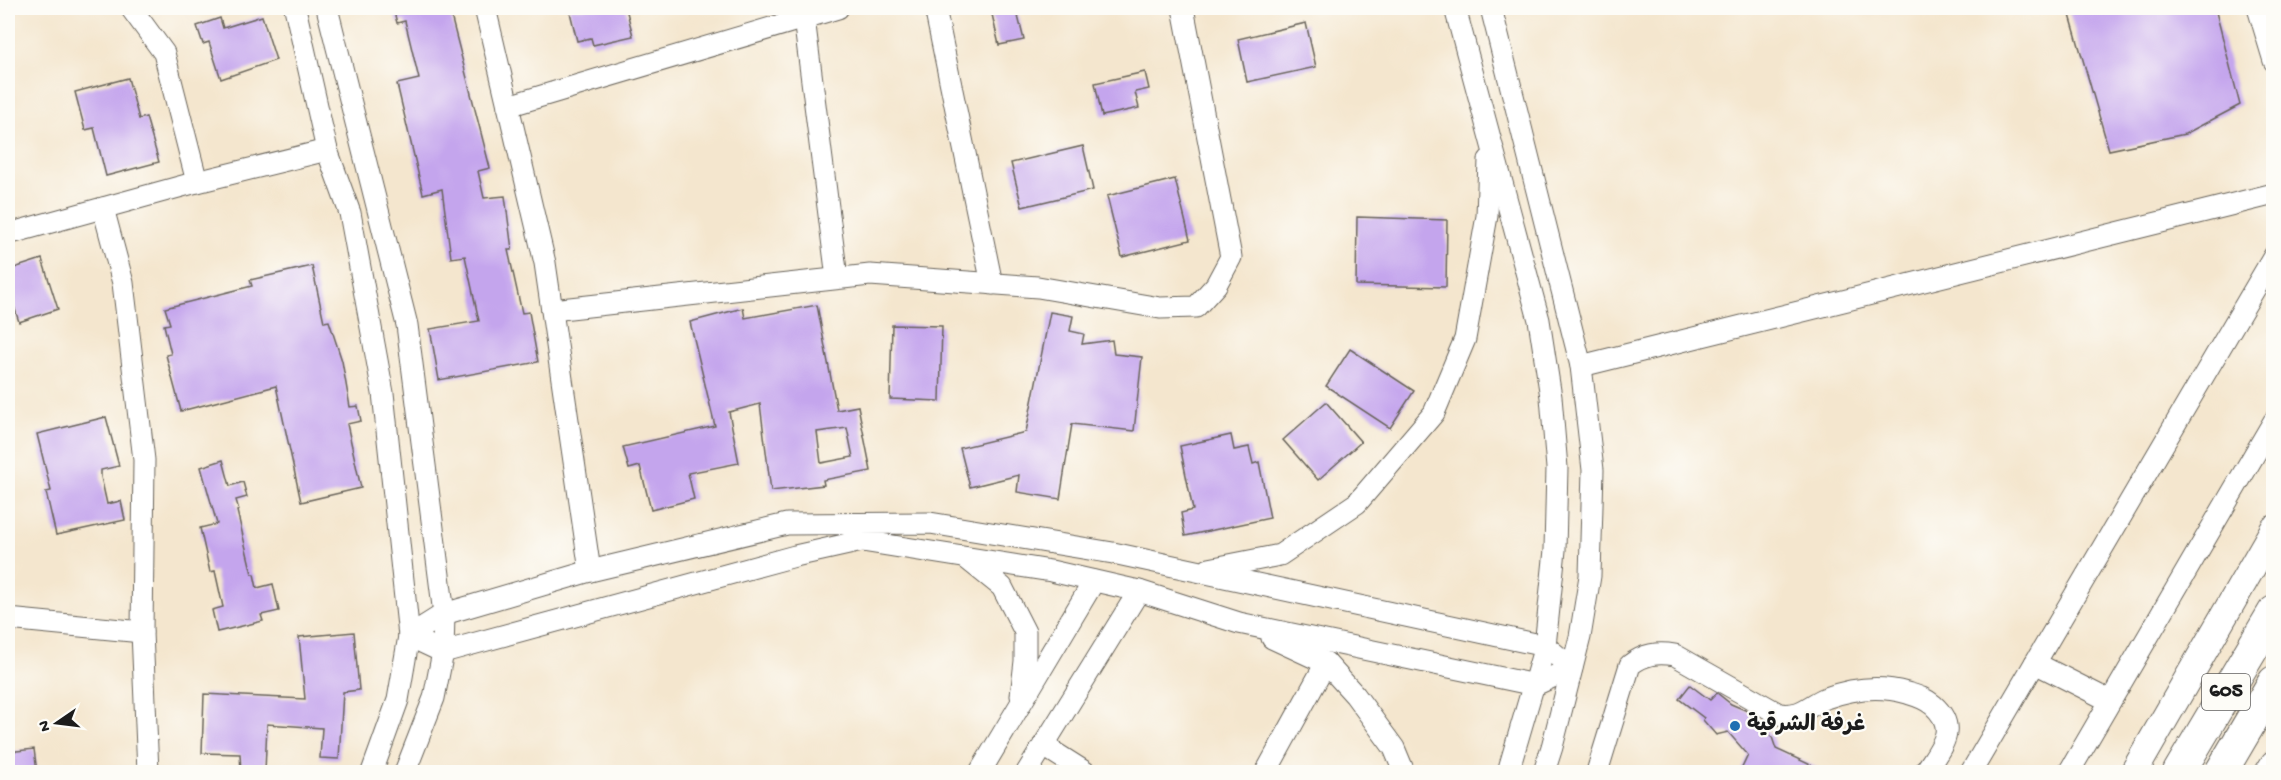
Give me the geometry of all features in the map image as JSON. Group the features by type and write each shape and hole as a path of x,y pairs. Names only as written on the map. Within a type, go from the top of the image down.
{"highway":[{"name":"605","path":"2178,772 2273,613"},
{"name":"605","path":"2221,772 2274,682"}],"main road":[{"path":"2134,772 2274,529"},
{"path":"2269,772 2274,765"}],"street":[{"path":"131,8 164,53 197,182"},
{"path":"295,8 327,150 350,213 382,393 409,636 399,700 372,772"},
{"path":"327,8 407,325 444,614 442,652 434,698 405,772"},
{"path":"484,8 545,263 590,571"},
{"path":"508,106 838,8"},
{"path":"935,8 992,284"},
{"path":"552,310 870,275 1038,287 1160,308 1196,307 1216,285 1231,257 1183,8"},
{"path":"1455,8 1539,320 1551,397 1557,468 1556,538 1545,646 1508,772"},
{"path":"1491,8 1581,366 1593,471 1590,576 1580,638 1544,772"},
{"path":"2258,8 2274,61"},
{"path":"804,18 837,278"},
{"path":"1199,571 1280,555 1357,502 1434,413 1465,339 1487,216 1490,139"},
{"path":"8,234 197,182 327,150"},
{"path":"1581,366 2274,194"},
{"path":"103,208 123,283 143,450 142,632 148,772"},
{"path":"1971,772 2274,256"},
{"path":"2068,772 2274,421"},
{"path":"409,636 444,614 590,571 787,524 930,523 1113,553 1545,646 1572,668"},
{"path":"409,636 442,652 795,556 862,542 1051,571 1139,591 1239,623 1535,685 1572,668"},
{"path":"966,558 1002,588 1024,632 1025,661 1020,705"},
{"path":"980,772 1094,581"},
{"path":"1027,772 1139,591"},
{"path":"8,619 142,632"},
{"path":"1239,623 1326,663 1355,695 1394,748 1404,772"},
{"path":"1597,772 1630,665 1640,657 1660,653 1675,655 1779,714 1792,716 1824,699 1856,689 1888,688 1927,699 1940,711 1947,725 1946,740 1925,772"},
{"path":"1266,772 1326,663"},
{"path":"2035,663 2110,701"},
{"path":"1044,746 1085,772"}],"building":[{"path":"393,8 449,8 490,168 478,171 484,198 505,196 512,250 508,250 522,313 529,312 538,362 439,380 430,329 479,321 465,256 451,258 442,189 423,194 397,84 419,79 405,21 397,23"},
{"path":"569,8 626,8 633,36 593,45 591,38 577,41"},
{"path":"1016,8 1024,40 999,45 991,10"},
{"path":"2068,8 2215,8 2240,105 2185,134 2109,150"},
{"path":"262,16 276,60 221,79 209,42 203,44 197,26 220,18 223,28"},
{"path":"1306,23 1316,67 1247,82 1238,39"},
{"path":"1145,72 1149,89 1135,92 1139,108 1102,116 1095,83"},
{"path":"128,78 139,119 146,117 159,162 106,176 94,128 85,130 75,92"},
{"path":"1083,146 1093,190 1022,207 1011,163"},
{"path":"1175,179 1190,240 1122,257 1107,196"},
{"path":"1357,217 1447,220 1446,287 1356,285"},
{"path":"42,259 58,309 19,322 8,287 8,270"},
{"path":"312,266 324,322 329,321 342,361 350,407 358,406 361,421 347,424 361,488 301,502 276,386 181,411 166,355 171,354 164,325 170,324 165,308 252,286 250,280"},
{"path":"817,305 837,410 858,406 871,471 823,480 824,485 771,491 760,404 729,412 739,463 688,473 694,499 651,510 640,466 629,469 623,447 715,426 690,322 743,308 745,318","holes":["847,428 853,457 821,463 817,432"]},
{"path":"1050,312 1073,316 1070,331 1084,334 1082,344 1112,340 1114,354 1142,357 1134,431 1072,424 1060,499 1017,492 1019,475 970,487 960,448 1026,432"},
{"path":"892,325 942,326 940,401 890,399"},
{"path":"1350,349 1414,391 1390,428 1326,386"},
{"path":"1326,402 1361,442 1318,480 1283,440"},
{"path":"106,417 119,466 101,470 101,477 107,504 121,501 125,520 56,535 46,492 51,491 37,434"},
{"path":"1231,435 1234,450 1249,447 1253,464 1259,462 1270,518 1185,536 1181,513 1193,510 1180,446"},
{"path":"223,460 230,486 243,482 247,497 236,500 239,510 237,511 257,588 273,584 279,611 261,615 263,621 217,632 212,610 223,607 215,571 210,572 200,528 217,524 201,467"},
{"path":"354,632 359,690 343,692 339,759 320,758 322,728 267,724 265,772 241,772 240,754 202,753 204,694 305,699 299,637"},
{"name":"غرفة الشرقية","path":"1690,685 1710,700 1717,693 1731,704 1752,713 1772,737 1776,749 1826,772 1740,772 1748,755 1728,732 1716,735 1703,720 1704,718 1679,699"},
{"path":"34,749 37,772 8,772 8,752"}],"place":[{"name":"غرفة الشرقية","path":"1735,726"}]}
